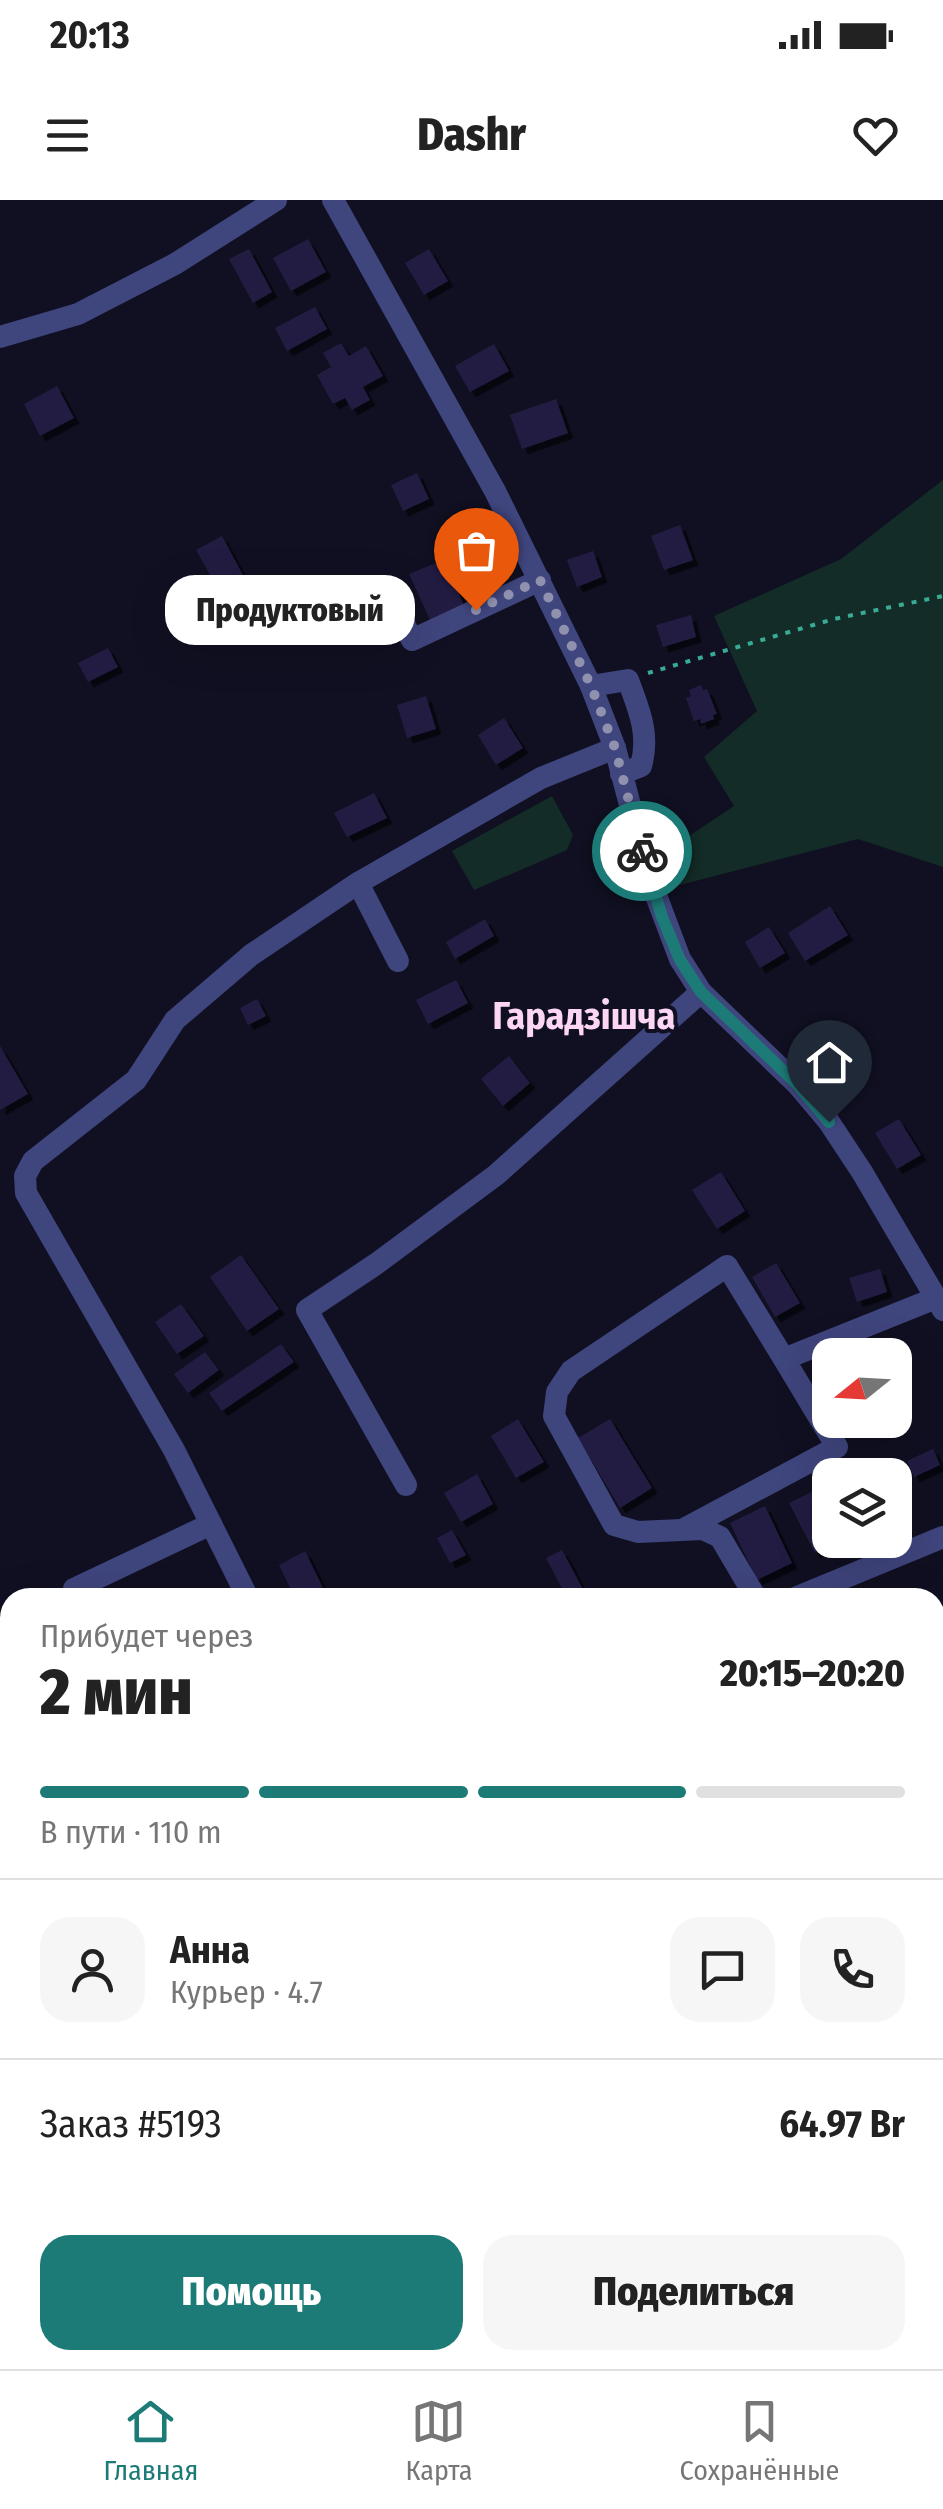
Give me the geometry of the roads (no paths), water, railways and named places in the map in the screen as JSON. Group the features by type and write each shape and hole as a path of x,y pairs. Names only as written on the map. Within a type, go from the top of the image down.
{"street":[{"path":"0,337 78,314 175,264 276,200"},
{"path":"332,200 495,491 591,686 615,748 662,917 680,960 701,992 797,1084 829,1122 940,1304 784,1359"},
{"path":"389,594 412,640 540,580"},
{"path":"591,686 628,680 645,726 641,766 621,774"},
{"path":"243,1588 174,1450 26,1193 25,1176 33,1161 136,1080 176,1020 251,955 358,883 541,778 615,748"},
{"path":"358,883 398,961"},
{"path":"406,1486 307,1310 496,1174 701,992"},
{"path":"682,1530 837,1447 727,1266 572,1372 557,1392 554,1416 614,1525 638,1532 682,1530 703,1529 720,1537 750,1588"},
{"path":"76,1588 211,1524"},
{"path":"820,1588 943,1537"}],"place":[{"name":"Продуктовый","path":"476,610"}],"district":[{"name":"Гарадзішча","path":"584,1016"}]}
